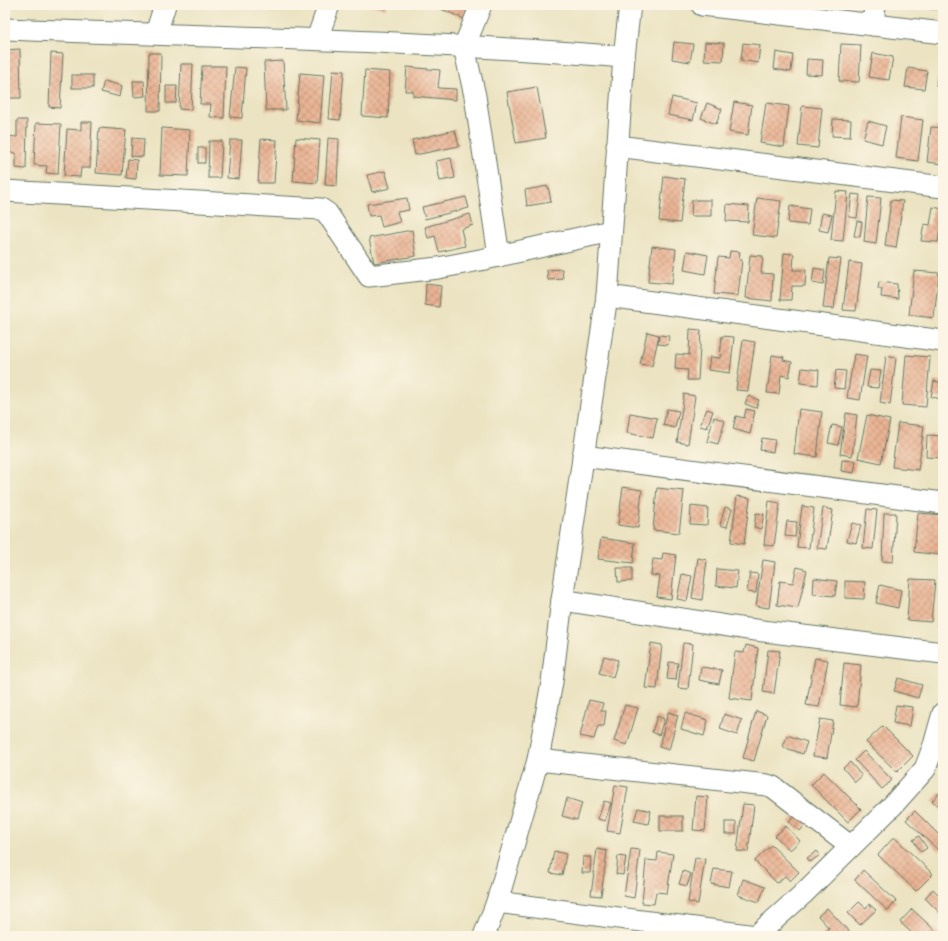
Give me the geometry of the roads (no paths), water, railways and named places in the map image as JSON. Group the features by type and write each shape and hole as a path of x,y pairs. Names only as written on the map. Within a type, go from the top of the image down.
{"street":[{"path":"156,33 165,5"},
{"path":"317,39 329,5"},
{"path":"481,5 464,47 475,96 499,256"},
{"path":"484,936 497,902 538,760 552,682 562,600 607,296 624,57 630,5"},
{"path":"702,5 874,15 943,33"},
{"path":"5,29 317,39 545,50 624,57"},
{"path":"617,146 943,187"},
{"path":"5,191 321,209 327,213 369,276 380,276 438,268 611,231"},
{"path":"607,296 943,341"},
{"path":"583,456 943,503"},
{"path":"562,600 747,629 943,654"},
{"path":"497,902 756,936 803,894 892,806 925,769 934,745 943,713"},
{"path":"538,760 767,785 773,787 850,846"}]}
